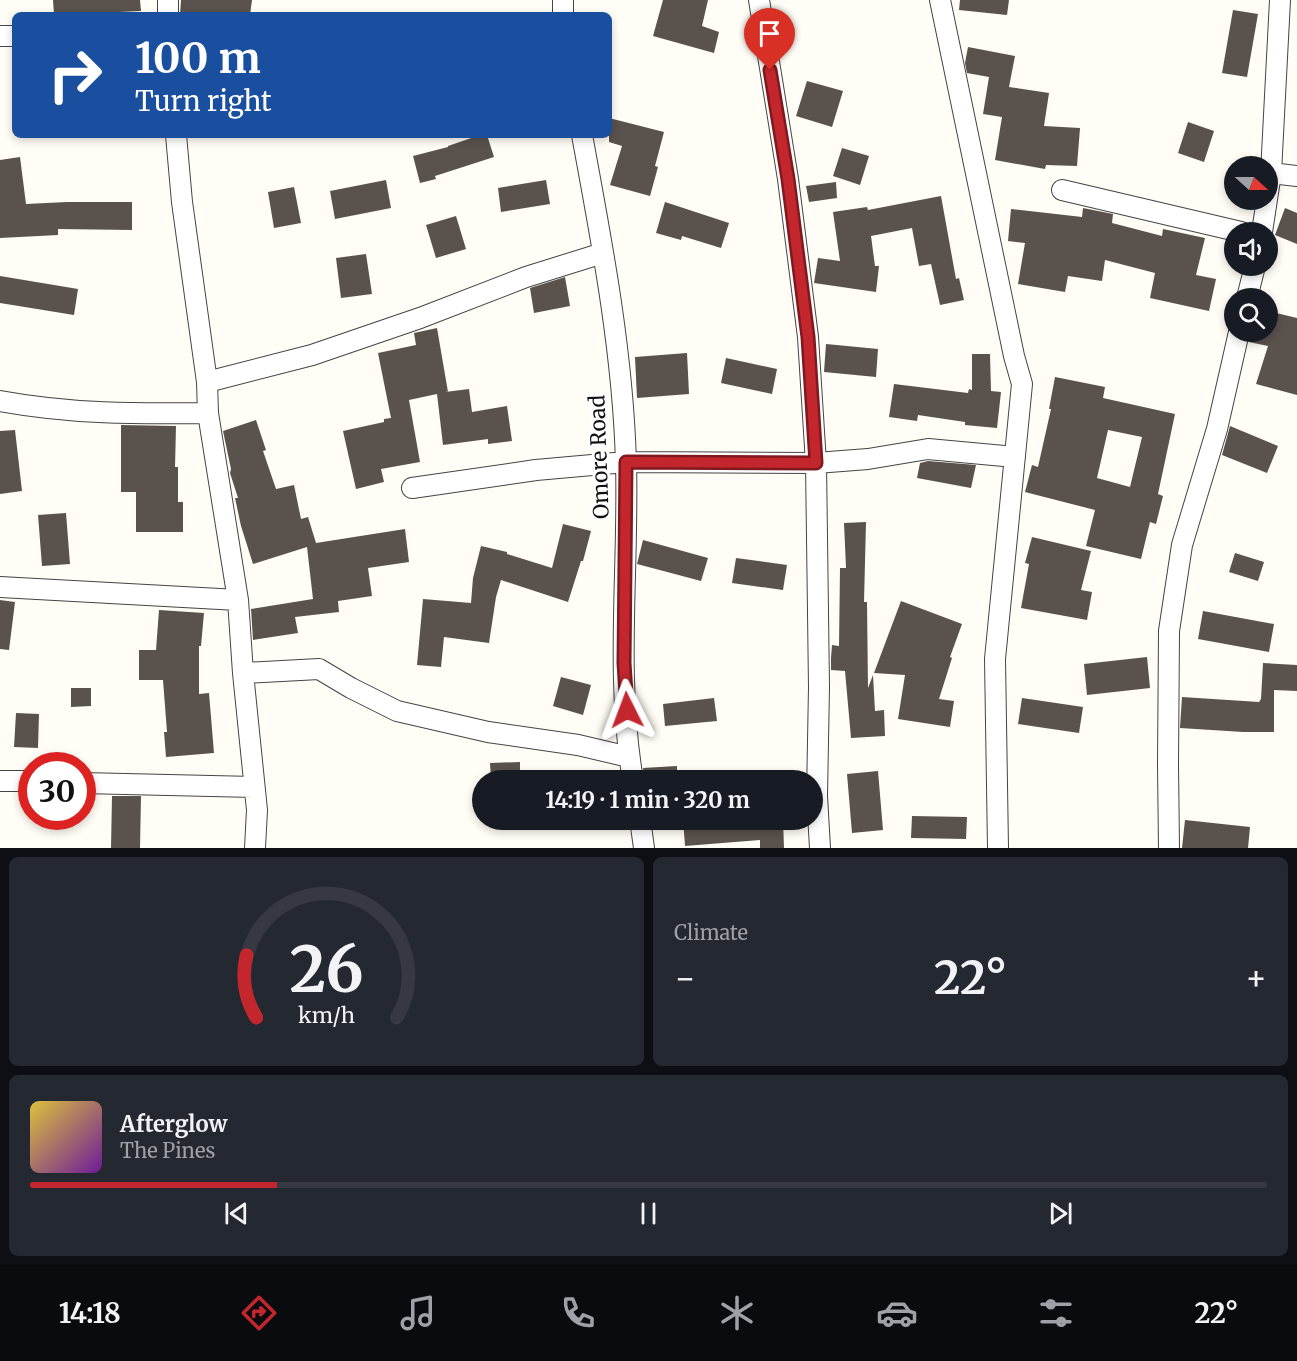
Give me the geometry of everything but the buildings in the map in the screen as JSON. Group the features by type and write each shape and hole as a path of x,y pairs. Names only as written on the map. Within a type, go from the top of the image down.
{"street":[{"path":"759,0 788,179 808,337 816,463 819,687 817,796 820,848"},
{"path":"940,0 1014,356 1022,384 995,659 998,848"},
{"path":"1272,156 1282,0 1297,0"},
{"path":"176,138 207,382 208,413 238,600 257,810 255,848"},
{"name":"Omore Road","path":"583,138 603,253 619,373 626,462 624,663 631,770"},
{"path":"1278,174 1297,176"},
{"path":"1062,190 1224,228"},
{"path":"207,382 312,355 420,318 526,277 603,253"},
{"path":"1169,848 1169,631 1182,545 1217,429 1237,342"},
{"path":"0,401 45,409 108,413 208,413"},
{"path":"412,488 536,470 626,462 816,463 868,459 928,449 1015,457"},
{"path":"0,587 238,600"},
{"path":"243,673 319,669 397,711 488,732 578,744 629,757"},
{"path":"0,781 18,782"},
{"path":"96,783 254,787"},
{"path":"641,830 644,848"}],"route":[{"path":"627,710 624,663 626,462 816,463 808,337 788,179 770,70"}]}
